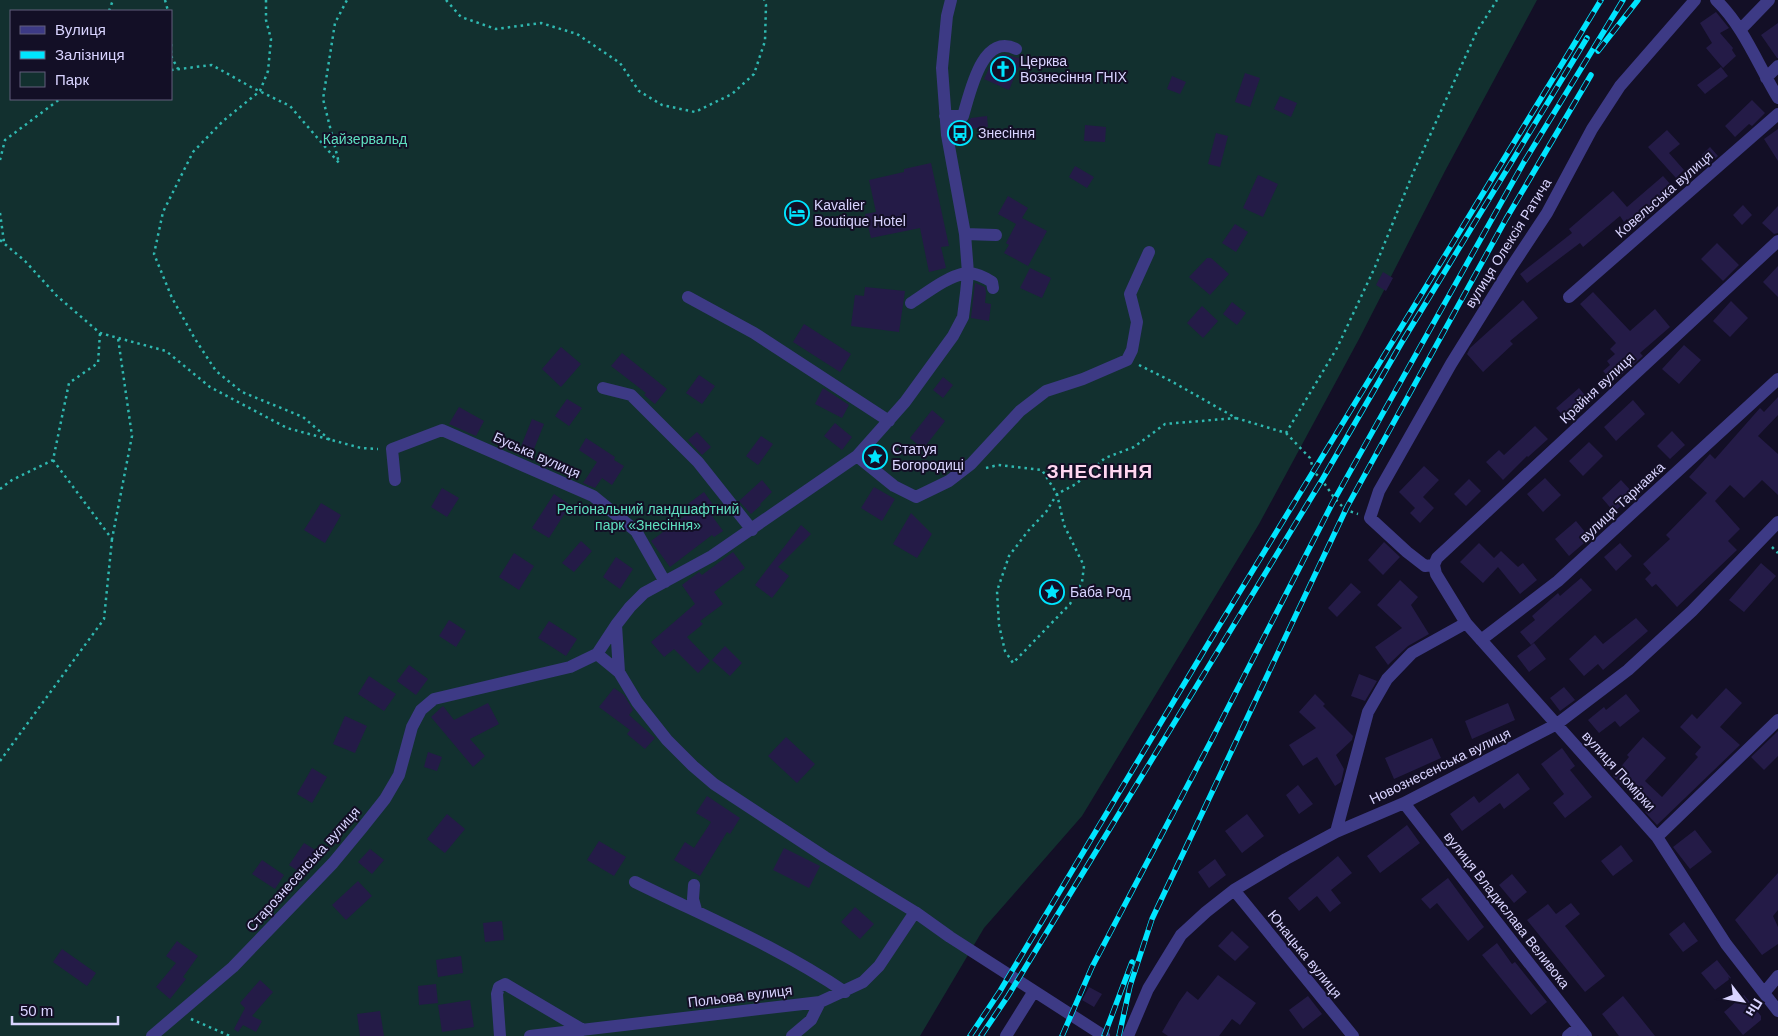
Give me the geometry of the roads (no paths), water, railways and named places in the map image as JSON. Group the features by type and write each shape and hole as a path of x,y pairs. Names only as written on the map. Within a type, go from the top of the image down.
{"street":[{"name":"Старознесенська вулиця","path":"152,1036 233,967 333,863 368,822 385,799 399,775 412,727 421,710 434,699 570,667 596,654 616,625 644,593 712,556 752,530 857,456 889,421 953,336 963,318 968,273 965,234 945,116 942,68 946,16 951,0"},
{"name":"вулиця Олексія Ратича","path":"1435,561 1425,566 1370,518 1379,491 1451,364 1547,213 1592,129 1620,86 1695,0"},
{"path":"1716,0 1740,30 1778,98"},
{"path":"1740,30 1769,0"},
{"path":"945,116 963,116 974,79 982,63 996,47 1008,44 1016,49"},
{"path":"1766,78 1778,66"},
{"name":"Ковельська вулиця","path":"1569,297 1778,114"},
{"path":"965,234 996,235"},
{"name":"Крайня вулиця","path":"1435,561 1778,241"},
{"path":"857,456 894,486 916,497 949,481 971,464 1020,411 1046,391 1083,379 1127,360 1132,350 1137,322 1130,294 1149,252"},
{"path":"911,303 941,283 968,273 985,277 992,282 992,288"},
{"path":"688,297 754,333 889,421"},
{"name":"вулиця Тарнавка","path":"1481,640 1558,581 1778,379"},
{"path":"603,388 631,394 698,462 752,530"},
{"name":"Буська вулиця","path":"396,480 392,449 442,430 593,496 636,531 665,582"},
{"name":"Новознесенська вулиця","path":"1128,1036 1148,989 1181,935 1206,912 1234,890 1336,832 1404,803 1557,724 1628,670 1692,611 1778,522"},
{"name":"вулиця Помірки","path":"1435,561 1436,574 1466,624 1658,837 1726,944 1778,1011"},
{"path":"1336,832 1368,712 1388,679 1412,653 1466,624"},
{"path":"616,625 619,672"},
{"path":"596,654 619,672 637,702 667,740 714,784 825,857 915,912 1104,1036"},
{"path":"1658,837 1778,720"},
{"name":"вулиця Владислава Веливока","path":"1404,803 1583,1031"},
{"path":"635,882 696,910 790,958 845,992"},
{"path":"694,884 693,899 696,910"},
{"name":"Юнацька вулиця","path":"1234,890 1352,1036"},
{"name":"Польова вулиця","path":"530,1036 820,1002 863,982 879,966 915,912"},
{"path":"1764,993 1778,976"},
{"path":"500,1036 496,994 499,987 505,984 583,1030"},
{"path":"1006,1036 1034,991"},
{"path":"792,1036 811,1020 820,1002"},
{"path":"1568,1036 1583,1031"}],"railway":[{"path":"970,1036 1000,991 1214,634 1601,0"},
{"path":"1062,1036 1092,967 1211,741 1333,502 1524,162 1623,0"},
{"path":"1598,51 1638,0"},
{"path":"981,1036 1008,996 1322,480 1402,342 1587,38"},
{"path":"1119,1036 1130,986 1152,919 1347,507 1506,219 1591,75"},
{"path":"1104,1036 1132,962"}],"place":[{"name":"Церква Вознесіння ГНІХ","path":"1003,69"},
{"name":"Знесіння","path":"960,133"},
{"name":"Kavalier Boutique Hotel","path":"797,213"},
{"name":"Статуя Богородиці","path":"875,457"},
{"name":"Баба Род","path":"1052,592"}],"district":[{"name":"ЗНЕСІННЯ","path":"1100,471"}],"park label":[{"name":"Кайзервальд","path":"365,139"},
{"name":"Регіональний ландшафтний парк «Знесіння»","path":"648,518"}]}
